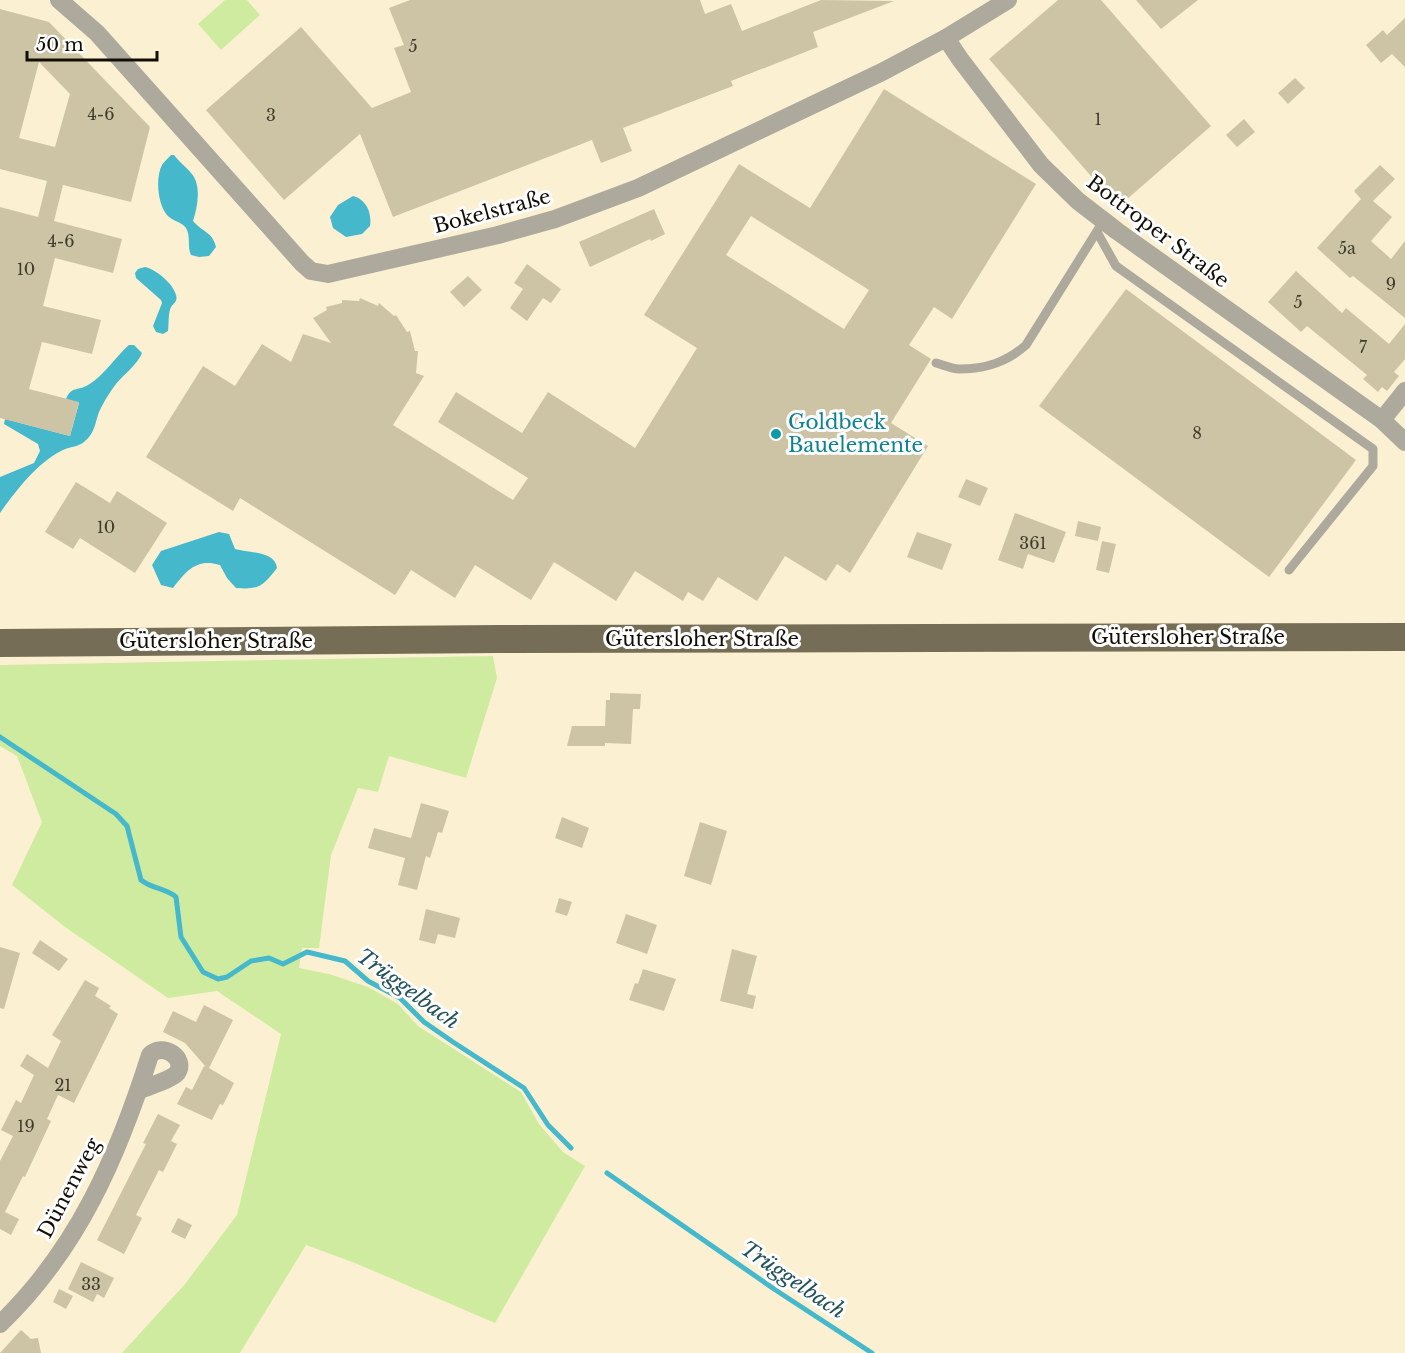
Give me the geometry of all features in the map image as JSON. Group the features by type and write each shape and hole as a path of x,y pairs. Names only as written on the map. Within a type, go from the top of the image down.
{"main road":[{"name":"Gütersloher Straße","path":"0,643 500,639 1405,637"}],"street":[{"name":"Bokelstraße","path":"59,0 97,33 302,263 311,271 320,274 498,235 601,203 638,188 872,77 946,38 1008,0"},
{"name":"Bottroper Straße","path":"946,38 1041,165 1100,226 1382,420 1405,442"},
{"path":"1382,420 1405,391"},
{"name":"Dünenweg","path":"0,1324 49,1271 81,1223 121,1138 138,1091"}],"lane":[{"path":"936,363 957,369 993,364 1013,357 1026,345 1100,226"},
{"path":"1100,226 1116,266 1373,449 1373,466 1289,570"}],"green space":[{"path":"225,0 247,0 260,15 221,50 198,24"},
{"path":"493,656 497,678 466,778 389,756 378,792 358,788 331,855 319,948 302,948 299,968 329,974 368,987 398,1004 418,1026 521,1092 539,1124 563,1152 585,1166 495,1323 355,1263 306,1245 240,1353 122,1353 185,1284 237,1215 281,1034 217,991 168,998 65,927 12,885 42,822 17,756 0,746 0,665"}],"water":[{"path":"171,155 174,155 190,172 196,182 198,199 193,221 210,235 214,242 216,247 209,256 191,255 186,228 169,217 161,205 158,191 160,170"},
{"path":"353,196 365,203 370,216 370,226 362,234 346,237 333,228 330,217 338,205"},
{"path":"145,267 163,277 176,295 176,300 169,312 168,331 163,334 156,332 153,326 162,303 161,300 136,278 135,273 138,269"},
{"path":"129,345 134,345 142,353 107,396 89,437 79,445 61,451 43,463 0,513 0,477 34,463 40,451 38,444 4,424 5,419 70,436 79,403 66,399 68,395 73,390 94,381"},
{"path":"219,532 229,534 235,549 272,558 277,568 260,586 250,588 236,588 220,565 212,563 193,567 173,588 161,585 152,565 161,551"}],"building":[{"path":"410,0 700,0 705,14 731,4 742,31 821,0 894,1 813,32 818,47 731,81 733,86 623,128 632,151 601,163 592,140 393,217 360,134 284,200 206,110 301,27 372,108 411,92 394,48 404,45 389,8"},
{"path":"1058,0 1101,0 1211,126 1118,207 989,59"},
{"path":"1136,0 1198,0 1161,29"},
{"path":"0,9 49,22 150,127 131,202 63,185 54,221 122,239 113,273 55,258 43,306 101,320 92,354 42,342 29,389 79,402 70,436 0,418 0,207 38,217 47,181 0,169","holes":["39,62 70,94 55,147 19,138"]},
{"path":"1405,18 1405,67 1392,54 1381,63 1366,45 1383,30 1387,35"},
{"path":"1295,78 1305,88 1288,104 1278,93"},
{"name":"Goldbeck Bauelemente","path":"884,89 1036,184 952,319 934,307 909,345 931,359 891,423 928,446 850,573 837,564 826,581 785,556 757,601 718,577 703,601 688,592 683,601 635,571 616,601 554,562 531,600 475,565 455,598 411,570 395,595 240,498 233,511 146,457 203,366 235,386 262,344 291,362 303,334 331,343 313,318 327,310 326,307 342,303 342,300 359,301 360,298 378,306 379,303 394,316 396,315 407,332 410,331 415,351 418,351 416,373 424,376 393,425 513,500 528,478 438,422 456,392 522,433 548,392 635,448 697,348 644,315 739,164 810,208","holes":["751,216 869,290 844,329 726,255"]},
{"path":"1244,119 1255,132 1237,147 1226,135"},
{"path":"1380,165 1395,179 1373,201 1392,217 1371,241 1391,259 1405,241 1405,318 1353,276 1350,278 1317,248 1361,199 1354,191"},
{"path":"654,209 665,234 590,267 579,242"},
{"path":"527,264 561,289 551,303 543,298 527,321 510,308 523,289 514,283"},
{"path":"1296,271 1342,313 1346,308 1389,344 1405,324 1405,359 1394,372 1399,376 1387,391 1382,387 1378,392 1363,379 1367,375 1307,326 1301,332 1268,302"},
{"path":"468,276 482,290 464,307 450,292"},
{"path":"1126,289 1356,460 1269,577 1039,406"},
{"path":"966,479 988,488 980,506 958,497"},
{"path":"76,482 110,503 117,491 167,523 135,573 80,538 73,549 45,532"},
{"path":"1015,513 1066,532 1054,563 1028,554 1023,569 998,560"},
{"path":"1078,521 1101,527 1098,541 1075,536"},
{"path":"917,532 952,544 942,570 907,557"},
{"path":"1102,541 1116,544 1109,573 1096,570"},
{"path":"610,693 641,694 640,709 633,709 631,744 605,743 605,746 567,746 572,726 605,726 606,700 610,700"},
{"path":"421,803 449,811 442,833 438,832 430,858 426,856 417,890 398,885 405,858 368,848 374,828 411,838"},
{"path":"562,817 589,828 582,848 555,838"},
{"path":"700,822 727,831 711,885 684,876"},
{"path":"559,898 572,902 567,916 555,912"},
{"path":"426,909 460,918 455,938 438,934 435,944 419,940"},
{"path":"626,914 657,925 647,954 616,943"},
{"path":"40,940 68,959 59,971 32,953"},
{"path":"0,947 20,953 4,1009 0,1008"},
{"path":"732,949 757,956 747,994 756,996 753,1009 720,1001"},
{"path":"643,969 676,979 664,1011 629,1000"},
{"path":"85,980 99,988 95,996 111,1006 109,1008 118,1014 74,1103 58,1095 47,1119 51,1121 25,1177 23,1176 5,1212 19,1219 11,1235 0,1229 0,1161 13,1136 1,1130 16,1100 21,1103 34,1075 20,1066 27,1054 48,1068 61,1041 52,1035"},
{"path":"204,1005 233,1020 209,1068 234,1083 212,1120 177,1104 186,1087 192,1090 204,1066 206,1067 185,1043 163,1032 173,1011 196,1022"},
{"path":"158,1114 180,1125 171,1141 177,1144 163,1172 159,1170 136,1215 142,1218 124,1254 97,1240 146,1144 143,1143"},
{"path":"178,1218 192,1225 185,1239 171,1232"},
{"path":"81,1262 114,1278 104,1298 97,1294 93,1302 68,1289"},
{"path":"59,1289 73,1296 66,1309 53,1302"},
{"path":"21,1330 31,1339 38,1338 41,1353 0,1353"}],"waterway":[{"name":"Trüggelbach","path":"0,737 116,814 127,826 141,880 176,897 181,937 203,972 218,979 227,977 251,961 269,958 283,964 307,952 345,961 368,981 400,998 424,1022 524,1088 548,1125 571,1148"},
{"name":"Trüggelbach","path":"607,1173 774,1289 872,1353"}],"place":[{"name":"Goldbeck Bauelemente","path":"776,434"}]}
